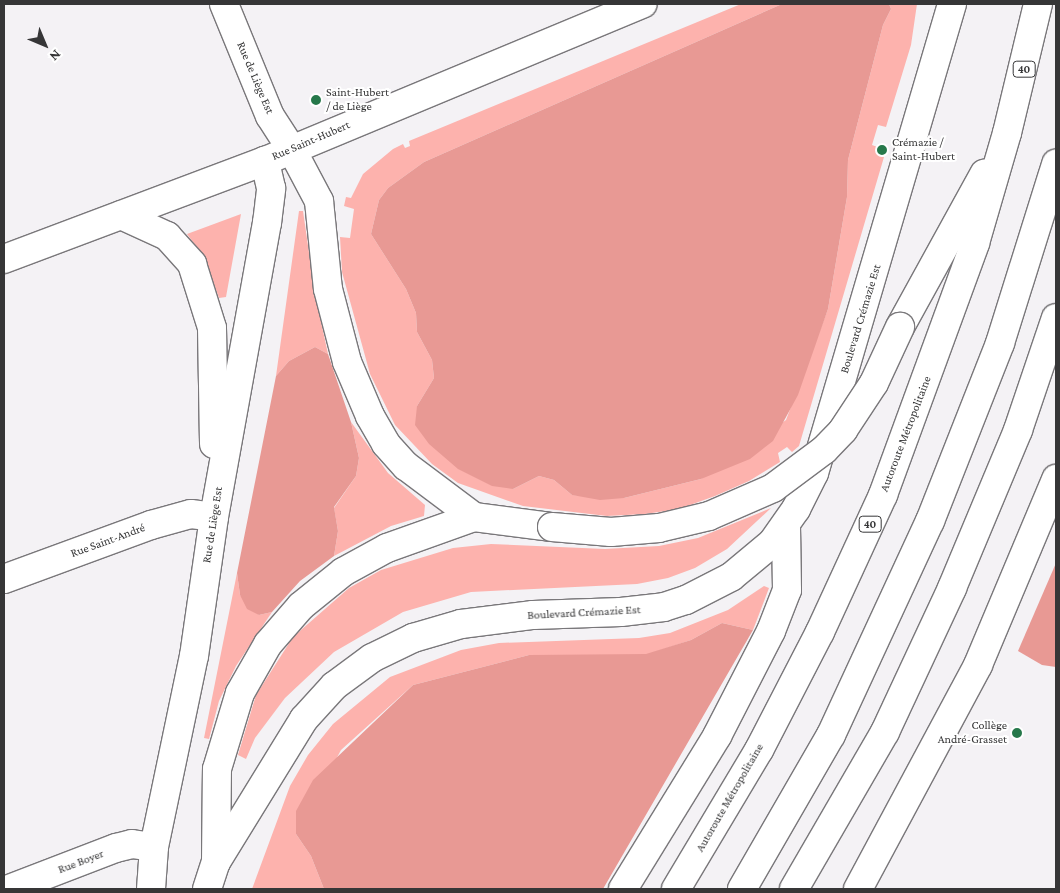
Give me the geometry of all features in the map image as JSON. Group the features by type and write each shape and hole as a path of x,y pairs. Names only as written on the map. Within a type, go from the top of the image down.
{"main road":[{"name":"Rue de Liège Est","path":"224,4 270,116 292,150 319,200 324,263 334,313 347,362 370,416 386,444 406,466 474,517"},
{"name":"Rue Saint-Hubert","path":"4,259 265,161 643,4"},
{"name":"Boulevard Crémazie Est","path":"207,889 216,862 304,719 334,686 372,658 414,638 461,624 532,615 631,612 686,600 746,567 786,525 805,494 819,459 952,4"},
{"name":"Autoroute Métropolitaine","path":"676,889 759,750 820,632 883,495 967,267 1007,133 1038,4"},
{"path":"216,862 217,769 240,693 268,644 301,606 343,572 387,548 474,517 588,531 638,531 709,516 773,488 798,471 844,430 874,383 900,327 1007,133"},
{"name":"Rue de Liège Est","path":"151,889 154,846 194,656 214,517 267,223 271,188 265,161"},
{"path":"742,889 831,735 930,521 1000,343 1056,164"},
{"path":"121,215 175,243 192,264 198,278 212,328 214,348 214,517"},
{"path":"794,889 885,732 944,605 1018,430 1056,318"},
{"path":"858,889 974,674 1056,479"},
{"name":"Rue Saint-André","path":"4,579 151,525 191,514 214,517"},
{"path":"623,889 716,736 771,631 787,590 786,525"},
{"name":"Rue Boyer","path":"9,889 116,848 132,844 154,846"}],"shaded area":[{"path":"741,4 782,4 424,162 388,188 379,200 371,234 406,289 416,313 417,332 432,360 434,378 417,406 513,489 539,476 554,480 572,495 624,498 701,479 786,420 828,309 847,197 848,160 883,25 891,9 889,4 917,4 911,45 886,127 878,125 872,145 880,148 878,155 884,157 799,446 792,452 787,447 778,453 780,462 749,481 679,509 645,514 607,516 523,506 458,483 432,464 395,425 370,374 342,272 340,237 350,238 354,209 344,206 346,197 351,198 363,174 393,149 403,144 405,148 410,146 409,141"},
{"path":"782,4 889,4 891,9 883,25 848,160 847,197 828,309 798,395 773,441 750,459 701,479 624,498 600,500 572,495 554,480 539,476 513,489 492,486 458,469 429,444 415,425 417,406 434,378 432,360 417,332 416,313 406,289 371,234 379,200 388,188 424,162"},
{"path":"299,211 303,211 315,294 328,354 315,347 289,361 276,376"},
{"path":"241,214 226,297 219,298 204,257 187,234"},
{"path":"315,347 328,354 351,422 359,458 356,476 334,507 338,531 334,556 300,581 272,612 259,615 247,609 240,595 237,573 276,376 289,361"},
{"path":"351,422 388,473 425,505 424,516 391,526 334,556 338,531 334,508 356,476 359,458"},
{"path":"771,508 727,549 695,568 668,578 637,584 471,592 403,612 334,652 285,698 255,738 246,759 238,755 256,695 293,637 349,588 381,570 453,548 491,544 605,549 659,546 698,538"},
{"path":"1056,563 1056,667 1042,665 1018,651"},
{"path":"237,573 240,595 259,615 272,612 236,666 219,701 209,739 204,738"},
{"path":"764,586 769,588 753,630 722,623 691,640 646,655 529,655 413,685 341,750 296,834 311,856 324,889 252,889 290,786 308,755 333,724 390,677 461,650 499,643 639,638 670,633 728,610"},
{"path":"722,623 753,630 603,889 324,889 311,856 296,834 296,811 313,780 413,685 529,655 646,654 691,640"}],"place":[{"name":"Saint-Hubert / de Liège","path":"316,100"},
{"name":"Crémazie / Saint-Hubert","path":"882,150"},
{"name":"Collège André-Grasset","path":"1017,733"}]}
